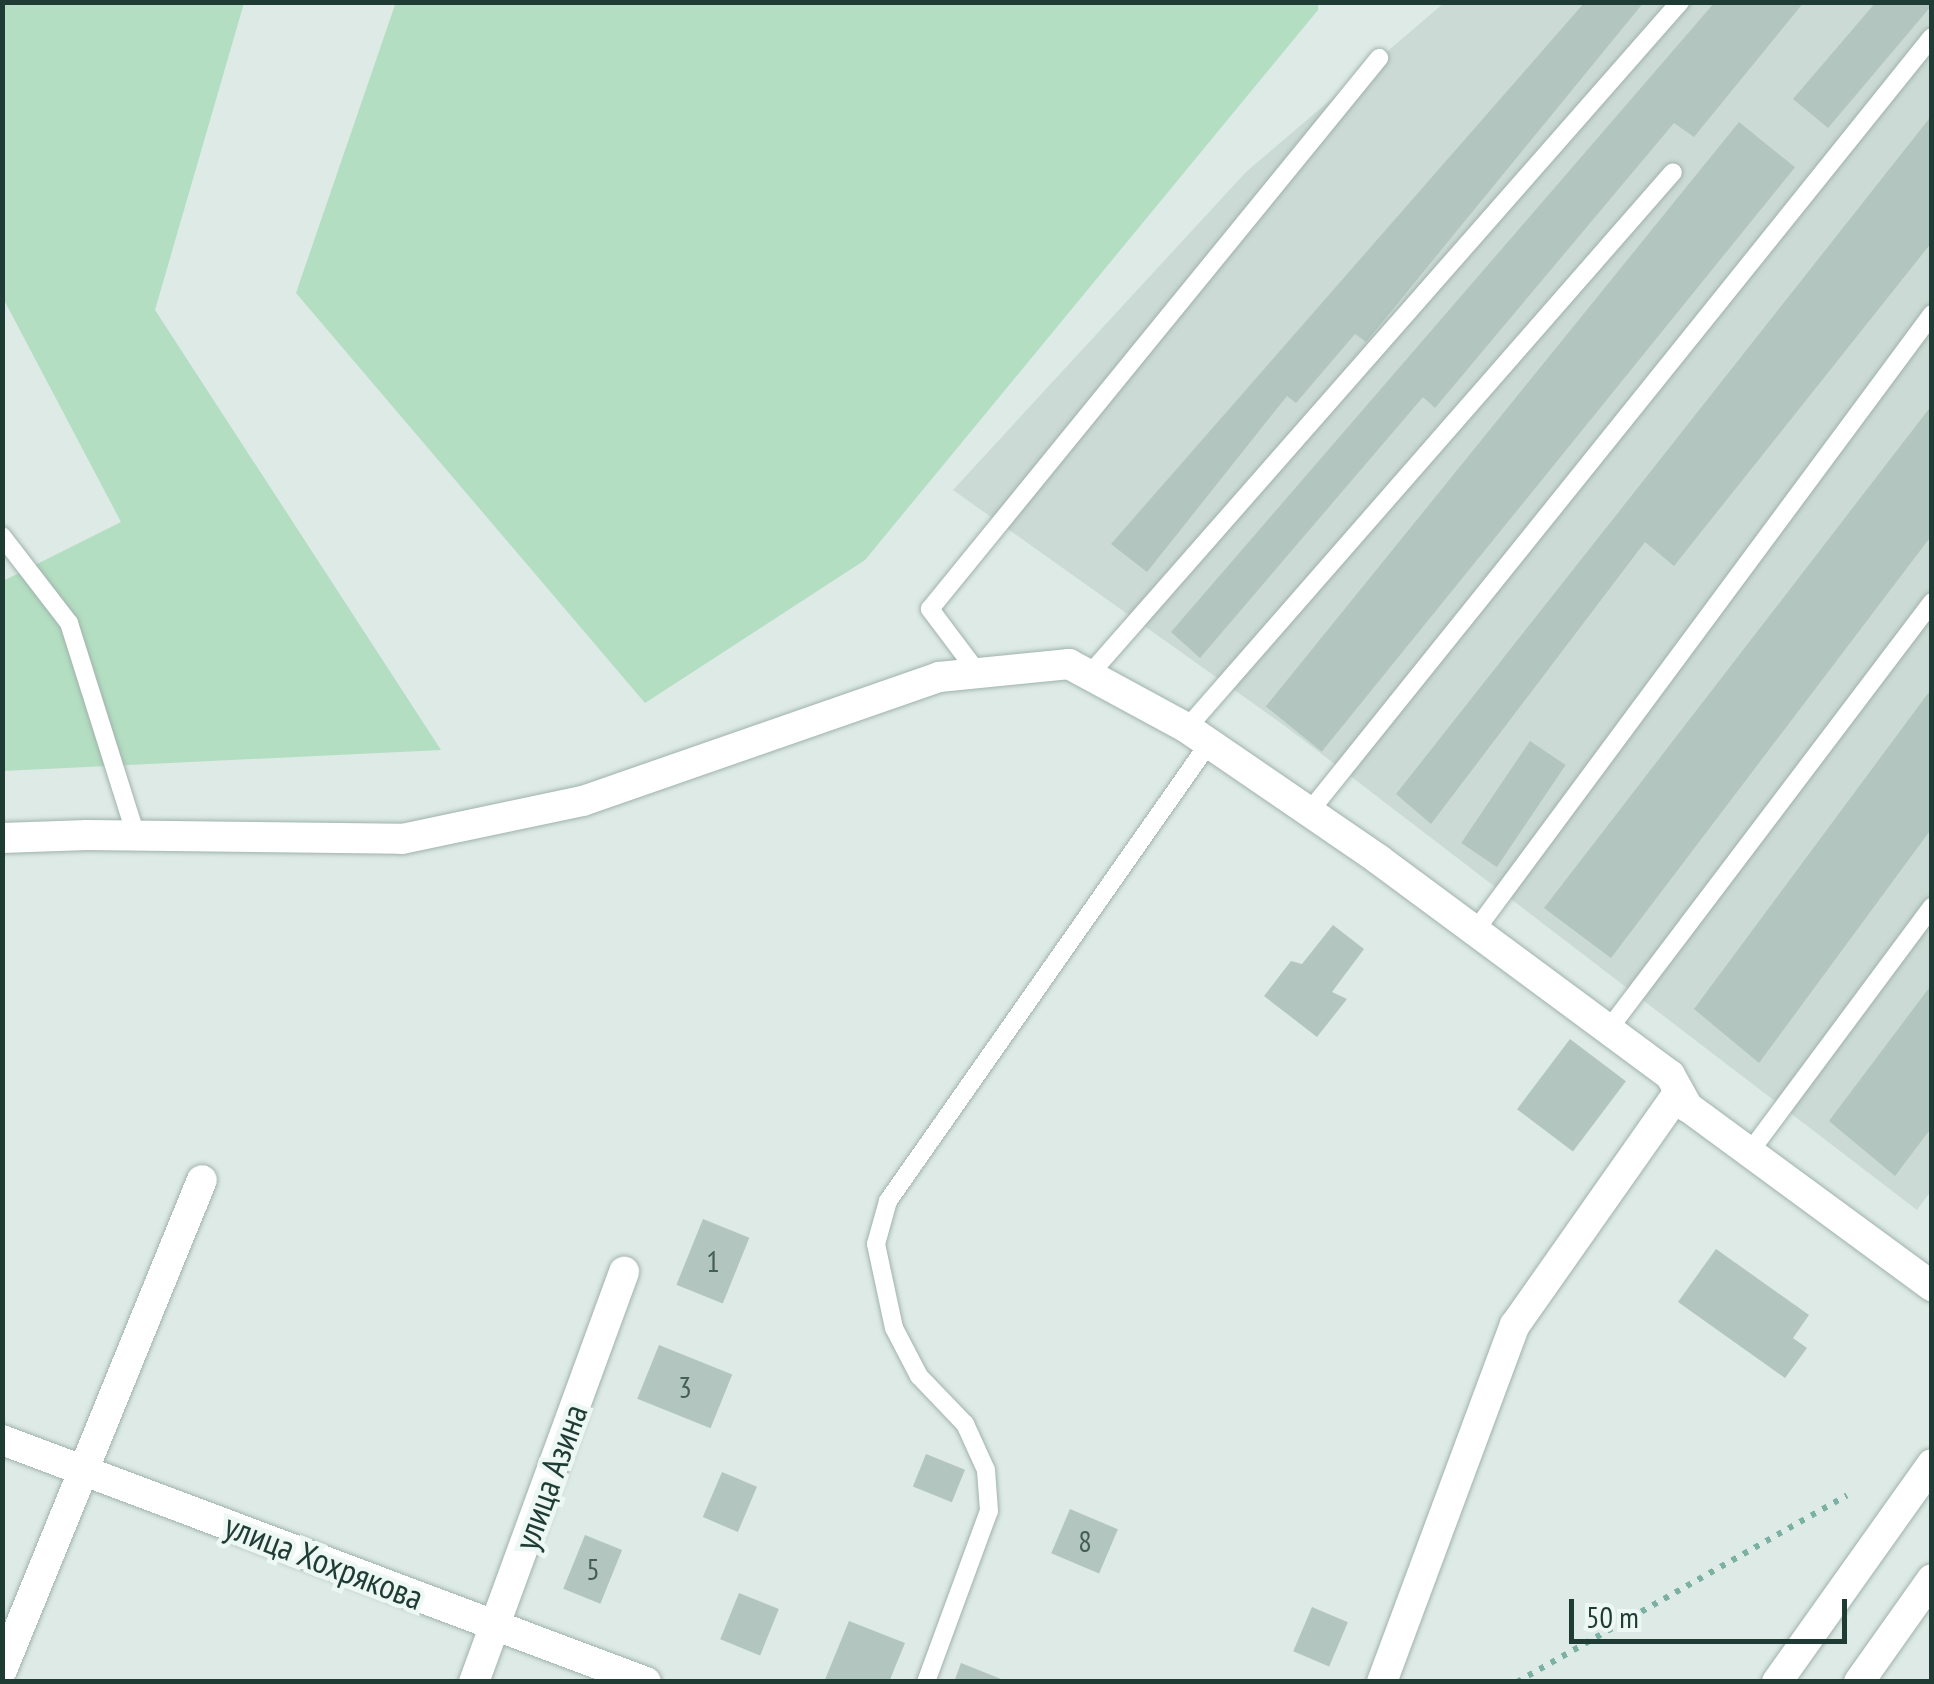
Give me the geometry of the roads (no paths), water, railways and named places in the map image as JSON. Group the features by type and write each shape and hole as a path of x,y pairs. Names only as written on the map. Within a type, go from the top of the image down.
{"street":[{"path":"2,838 402,839 583,800 939,677 1069,664 1198,735 1475,931 1670,1076 1688,1107 1932,1286"},
{"path":"1382,1682 1515,1325 1679,1092"},
{"path":"2,1670 202,1180"},
{"name":"улица Азина","path":"474,1682 624,1272"},
{"name":"улица Хохрякова","path":"2,1440 646,1682"},
{"path":"1778,1682 1932,1464"},
{"path":"1858,1682 1932,1579"}],"lane":[{"path":"1089,675 1680,2"},
{"path":"1309,812 1932,37"},
{"path":"978,673 930,608 1379,58"},
{"path":"926,1682 989,1511 986,1470 965,1424 920,1376 894,1328 876,1244 888,1201 1198,735 1673,172"},
{"path":"1475,931 1932,314"},
{"path":"2,536 69,623 136,836"},
{"path":"1608,1030 1932,602"},
{"path":"1749,1153 1932,907"}]}
